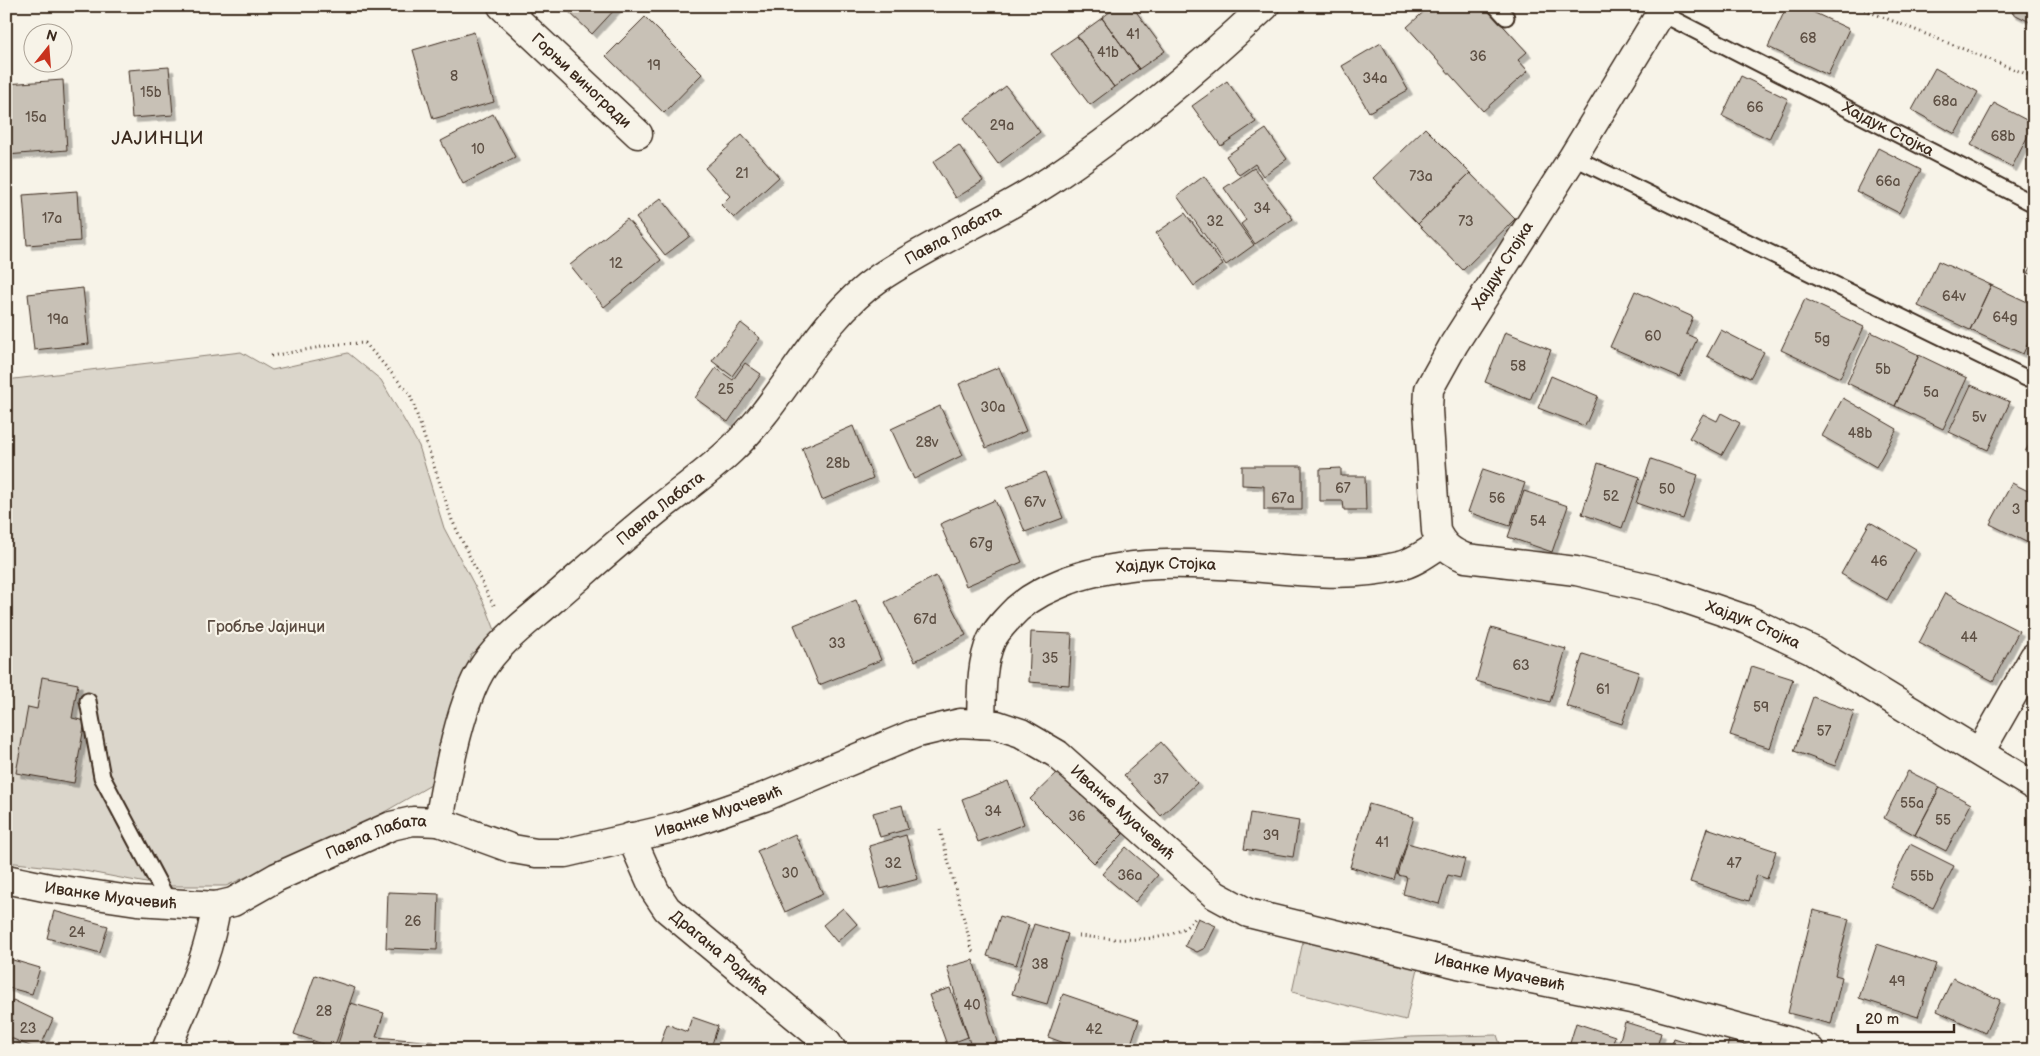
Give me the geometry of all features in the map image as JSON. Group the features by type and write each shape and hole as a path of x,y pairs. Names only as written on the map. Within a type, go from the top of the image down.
{"street":[{"name":"Горњи виногради","path":"502,6 638,134"},
{"name":"Павла Лабата","path":"216,906 233,902 277,877 390,826 413,821 439,822 444,793 464,715 479,673 494,653 514,633 618,543 732,450 782,392 833,322 878,278 1050,180 1107,139 1213,55 1265,6"},
{"name":"Хајдук Стојка","path":"1663,9 1573,157 1438,369 1429,389 1436,531 1442,543 1452,552 1466,558 1576,571 1663,591 1748,620 1811,650 2034,786"},
{"name":"Хајдук Стојка","path":"982,724 984,670 991,641 1015,611 1030,598 1047,589 1084,575 1123,566 1188,565 1251,567 1305,572 1358,572 1400,566 1442,543"},
{"path":"1980,752 2034,657"},
{"name":"Иванке Муачевић","path":"439,822 513,849 536,853 565,853 677,827 764,796 914,734 960,723 997,725 1021,733 1056,754 1215,895 1248,913 1458,964 1641,1001 1790,1042 1810,1050"},
{"name":"Драгана Родића","path":"631,837 655,891 667,909 827,1042 832,1050"},
{"name":"Иванке Муачевић","path":"6,879 49,888 169,904 216,906"},
{"path":"166,1050 206,953 213,931 216,906"}],"lane":[{"name":"Хајдук Стојка","path":"1663,9 2034,204"},
{"path":"1573,157 2026,378"},
{"path":"88,701 102,777 169,904"}],"path":[{"path":"1854,6 2034,77"},
{"path":"270,356 338,344 364,343 410,394 452,520 489,597 514,633"},
{"path":"940,830 974,953"},
{"path":"1079,936 1127,938 1166,936 1191,925 1200,911"}],"green space":[{"name":"Гробље Јајинци","path":"241,352 272,370 348,353 381,380 419,446 444,528 486,607 498,638 471,654 431,785 362,825 226,886 162,886 79,870 6,862 6,380"},
{"path":"1304,937 1419,964 1406,1020 1292,992"},
{"path":"1497,1035 1502,1050 1267,1050 1268,1048 1411,1037"}],"building":[{"path":"563,6 618,6 592,34"},
{"path":"1117,6 1132,6 1165,51 1139,69 1102,18"},
{"path":"1430,6 1485,6 1527,52 1518,60 1528,71 1483,111 1407,27"},
{"path":"1787,6 1800,6 1849,29 1828,75 1768,47"},
{"path":"2015,6 2034,6 2034,24 2012,13"},
{"path":"645,17 702,74 664,113 606,56"},
{"path":"1102,18 1139,69 1114,87 1077,36"},
{"path":"474,32 494,102 433,119 413,50"},
{"path":"1077,36 1114,87 1090,105 1051,54"},
{"path":"1381,43 1408,90 1369,112 1342,66"},
{"path":"169,67 173,115 132,118 128,70"},
{"path":"1935,68 1978,92 1955,134 1912,110"},
{"path":"1741,76 1788,99 1769,139 1722,116"},
{"path":"63,80 67,150 7,155 6,84"},
{"path":"1227,81 1256,122 1221,146 1192,106"},
{"path":"1006,86 1040,132 998,164 964,118"},
{"path":"1994,103 2034,124 2012,167 1971,145"},
{"path":"493,114 515,157 463,184 441,141"},
{"path":"1425,128 1470,173 1418,224 1373,178"},
{"path":"1266,129 1287,159 1263,176 1255,164 1239,175 1226,156"},
{"path":"742,135 779,177 734,218 721,205 730,196 705,168"},
{"path":"959,145 983,181 956,198 933,162"},
{"path":"1878,148 1921,170 1899,213 1856,191"},
{"path":"1254,168 1293,219 1255,244 1241,224 1246,220 1224,188"},
{"path":"1470,173 1515,219 1463,270 1418,224"},
{"path":"1204,176 1254,245 1226,265 1177,196"},
{"path":"77,191 80,241 27,245 23,195"},
{"path":"661,198 690,236 665,255 636,218"},
{"path":"1185,213 1223,265 1194,286 1156,233"},
{"path":"627,219 661,260 604,307 570,265"},
{"path":"1938,261 1991,285 1970,330 1918,306"},
{"path":"2034,262 2034,275 2028,273"},
{"path":"1991,285 2034,305 2034,330 2023,354 1970,330"},
{"path":"83,288 89,344 34,350 28,294"},
{"path":"1635,291 1693,317 1686,334 1697,339 1680,377 1610,347"},
{"path":"1805,299 1864,327 1840,378 1781,350"},
{"path":"741,323 760,338 732,376 712,361"},
{"path":"1721,330 1764,352 1750,378 1707,356"},
{"path":"1505,332 1551,350 1530,400 1485,382"},
{"path":"1871,332 1919,355 1895,406 1847,383"},
{"path":"1919,355 1967,378 1943,429 1895,406"},
{"path":"745,363 761,374 728,422 695,398 716,368 733,380"},
{"path":"999,367 1026,431 986,448 959,384"},
{"path":"1551,376 1598,396 1585,426 1538,408"},
{"path":"1971,385 2010,402 1988,450 1949,432"},
{"path":"1843,398 1897,429 1876,467 1822,436"},
{"path":"940,406 963,455 914,479 891,429"},
{"path":"1721,413 1740,423 1722,455 1689,438 1703,414 1717,421"},
{"path":"853,426 873,478 822,500 802,448"},
{"path":"2034,436 2034,457 2025,452"},
{"path":"1651,459 1698,475 1683,519 1636,503"},
{"path":"1598,463 1640,477 1622,528 1582,514"},
{"path":"1242,466 1302,466 1302,510 1264,510 1264,486 1242,485"},
{"path":"1341,468 1341,476 1365,476 1366,510 1344,510 1343,501 1320,501 1320,469"},
{"path":"1483,469 1525,483 1510,526 1468,512"},
{"path":"1045,472 1063,518 1025,532 1007,487"},
{"path":"2012,483 2034,494 2034,546 1990,524"},
{"path":"1524,491 1568,506 1552,552 1508,537"},
{"path":"995,500 1022,562 966,586 940,524"},
{"path":"1870,522 1916,549 1887,600 1841,574"},
{"path":"936,576 966,635 915,661 885,602"},
{"path":"1945,593 2019,631 1993,681 1919,643"},
{"path":"856,600 881,660 819,685 794,625"},
{"path":"1491,628 1566,649 1550,702 1476,681"},
{"path":"1031,632 1072,634 1069,685 1029,682"},
{"path":"1583,654 1639,672 1622,724 1566,706"},
{"path":"1752,666 1793,679 1770,748 1730,735"},
{"path":"42,677 78,684 72,718 85,721 74,783 16,773 28,707 37,709"},
{"path":"1813,697 1854,712 1835,766 1794,751"},
{"path":"1161,742 1197,783 1161,816 1124,775"},
{"path":"1060,770 1123,834 1094,863 1030,799"},
{"path":"1908,771 1940,787 1915,835 1884,818"},
{"path":"1008,781 1024,824 978,842 962,799"},
{"path":"1940,787 1971,804 1946,851 1915,835"},
{"path":"1369,804 1414,817 1395,880 1350,867"},
{"path":"902,805 908,829 880,837 873,813"},
{"path":"1250,813 1299,821 1293,857 1244,849"},
{"path":"1707,828 1776,851 1767,879 1757,875 1749,901 1690,882"},
{"path":"795,834 823,894 785,912 757,851"},
{"path":"906,835 918,879 881,889 869,846"},
{"path":"1407,843 1465,859 1460,878 1448,875 1439,904 1403,894 1407,877 1398,875"},
{"path":"1910,844 1954,866 1933,908 1890,887"},
{"path":"1126,847 1158,875 1135,902 1102,874"},
{"path":"2034,886 2034,897 2029,894"},
{"path":"388,892 439,894 437,950 386,948"},
{"path":"843,908 857,924 837,942 823,925"},
{"path":"1813,910 1849,919 1835,975 1842,977 1831,1024 1788,1013"},
{"path":"54,911 108,926 100,953 47,938"},
{"path":"1000,916 1029,925 1016,965 987,956"},
{"path":"1198,918 1216,926 1205,948 1197,952 1185,946"},
{"path":"1034,924 1068,934 1047,1004 1012,994"},
{"path":"1877,944 1936,964 1918,1017 1859,998"},
{"path":"6,958 40,968 32,994 6,987"},
{"path":"973,960 997,1042 972,1050 947,967"},
{"path":"315,975 355,988 334,1048 294,1034"},
{"path":"1953,978 2000,1000 1985,1033 1937,1011"},
{"path":"950,988 968,1037 947,1045 929,995"},
{"path":"1063,994 1139,1020 1129,1050 1083,1050 1048,1037"},
{"path":"13,1000 53,1019 39,1050 6,1036 6,1014"},
{"path":"351,1003 384,1013 376,1037 434,1042 433,1050 336,1050"},
{"path":"692,1017 718,1026 710,1050 658,1050 667,1024 687,1032"},
{"path":"1625,1022 1661,1033 1656,1050 1617,1050"},
{"path":"1576,1023 1615,1036 1611,1050 1568,1050"},
{"path":"1731,1033 1750,1039 1746,1050 1726,1050"},
{"path":"1674,1038 1696,1045 1694,1050 1670,1050"},
{"path":"231,1041 260,1050 228,1050"}],"district":[{"name":"ЈАЈИНЦИ","path":"158,138"}]}
